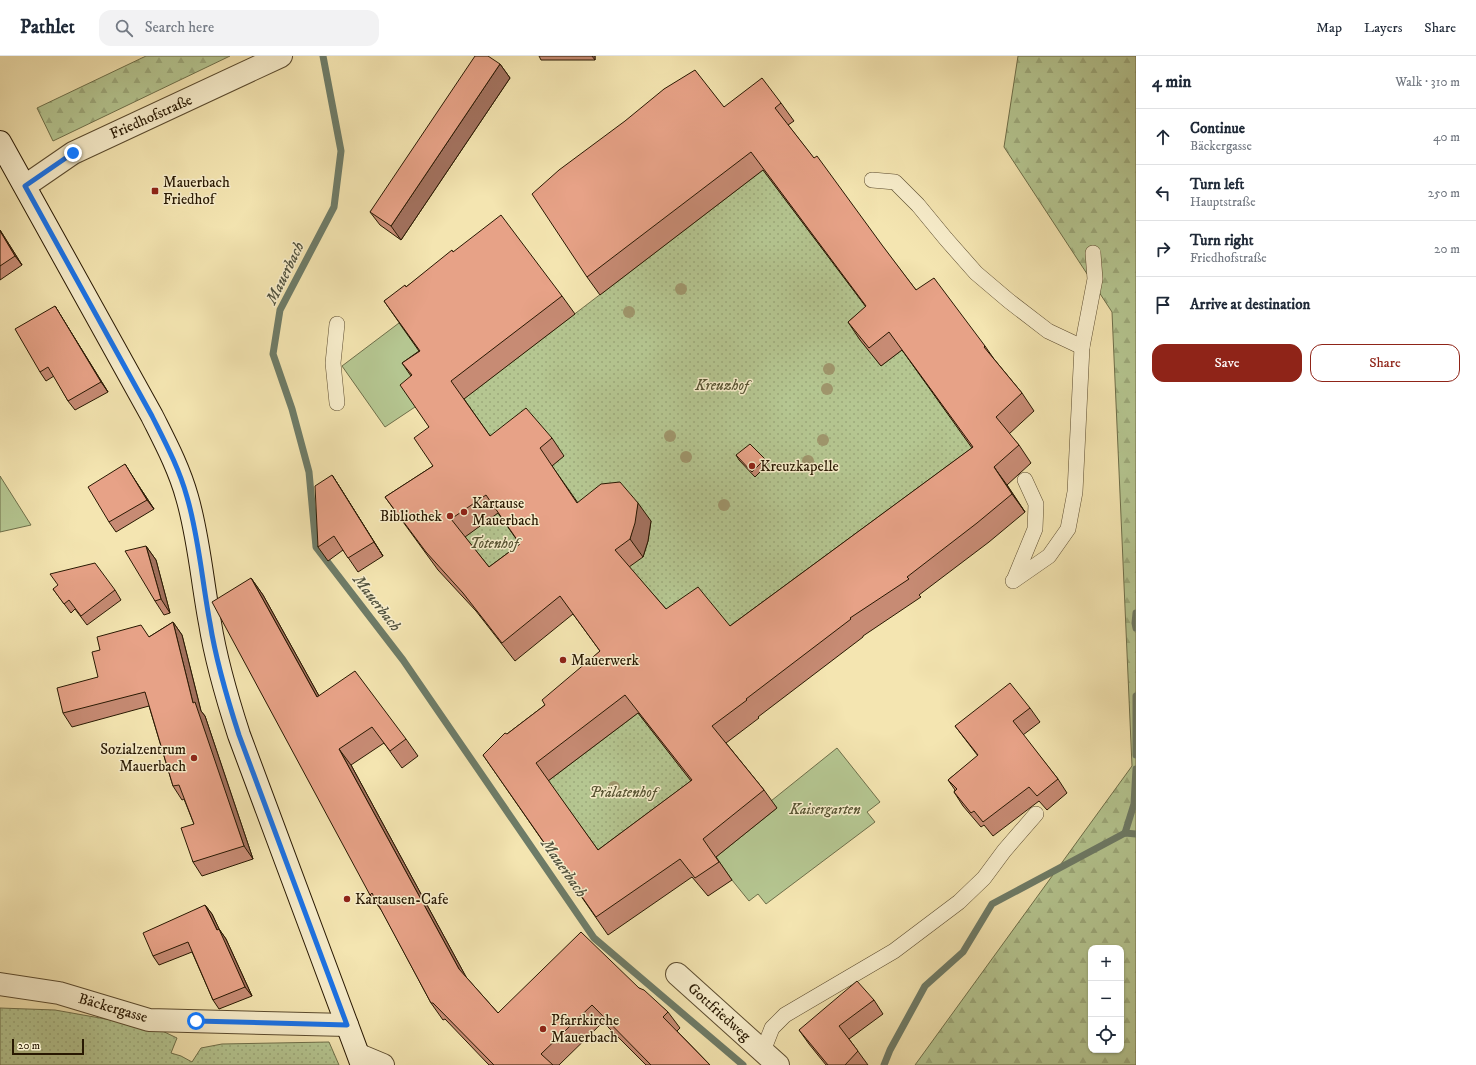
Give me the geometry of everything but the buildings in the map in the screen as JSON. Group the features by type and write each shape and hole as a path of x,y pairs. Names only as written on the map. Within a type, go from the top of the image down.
{"main road":[{"name":"Friedhofstraße","path":"25,186 73,153 186,102 280,56"},
{"path":"0,142 171,452 181,477 193,519 210,624 228,700 239,735 360,1060 383,1065"},
{"name":"Gottfriedweg","path":"677,974 770,1058"},
{"name":"Bäckergasse","path":"0,984 59,993 149,1020 347,1025"}],"lane":[{"path":"872,180 895,182 918,205 976,272 1009,301 1048,331 1082,347"},
{"path":"1025,480 1036,504 1035,529 1014,581 1049,556 1068,529 1075,492 1082,347 1095,278 1093,253"},
{"path":"337,324 333,363 337,403"},
{"path":"770,1058 772,1028 785,1015 894,951 959,902 984,878 1004,851 1036,814"}],"green space":[{"path":"146,56 230,56 53,141 37,108"},
{"path":"1018,56 1136,56 1136,1065 915,1065 1132,766 1112,312 1004,147"},
{"name":"Kreuzhof","path":"763,170 879,324 861,340 881,366 902,350 985,465 679,691 637,656 590,521 513,496 564,456 491,463 449,410"},
{"path":"399,323 432,369 415,407 385,427 342,366"},
{"path":"0,476 31,525 0,532"},
{"name":"Totenhof","path":"498,513 532,562 502,585 464,537"},
{"name":"Prälatenhof","path":"638,713 705,798 610,868 548,781"},
{"name":"Kaisergarten","path":"837,748 880,802 867,812 875,822 766,904 758,894 749,901 716,857 777,808 771,801"},
{"path":"0,1008 55,1010 156,1028 177,1038 171,1053 192,1062 201,1048 222,1044 329,1042 339,1065 0,1065"}],"waterway":[{"name":"Mauerbach","path":"323,56 341,151 334,207 280,310 273,354 292,409 309,472 316,547 403,660 594,938 743,1065"},
{"path":"1136,613 1136,628"},
{"path":"1136,696 1136,755"},
{"path":"1125,833 1134,804 1136,769"},
{"path":"884,1065 890,1050 925,986 963,952 992,904 1125,833 1136,834"}],"place":[{"name":"Mauerbach Friedhof","path":"155,191"},
{"name":"Kreuzkapelle","path":"752,466"},
{"name":"Kartause Mauerbach","path":"464,512"},
{"name":"Bibliothek","path":"450,516"},
{"name":"Mauerwerk","path":"563,660"},
{"name":"Sozialzentrum Mauerbach","path":"194,758"},
{"name":"Kartausen-Cafe","path":"347,899"},
{"name":"Pfarrkirche Mauerbach","path":"543,1029"}],"route":[{"path":"73,153 25,186 152,416 171,452 181,477 193,519 210,624 228,700 239,735 347,1025 196,1021"}]}
